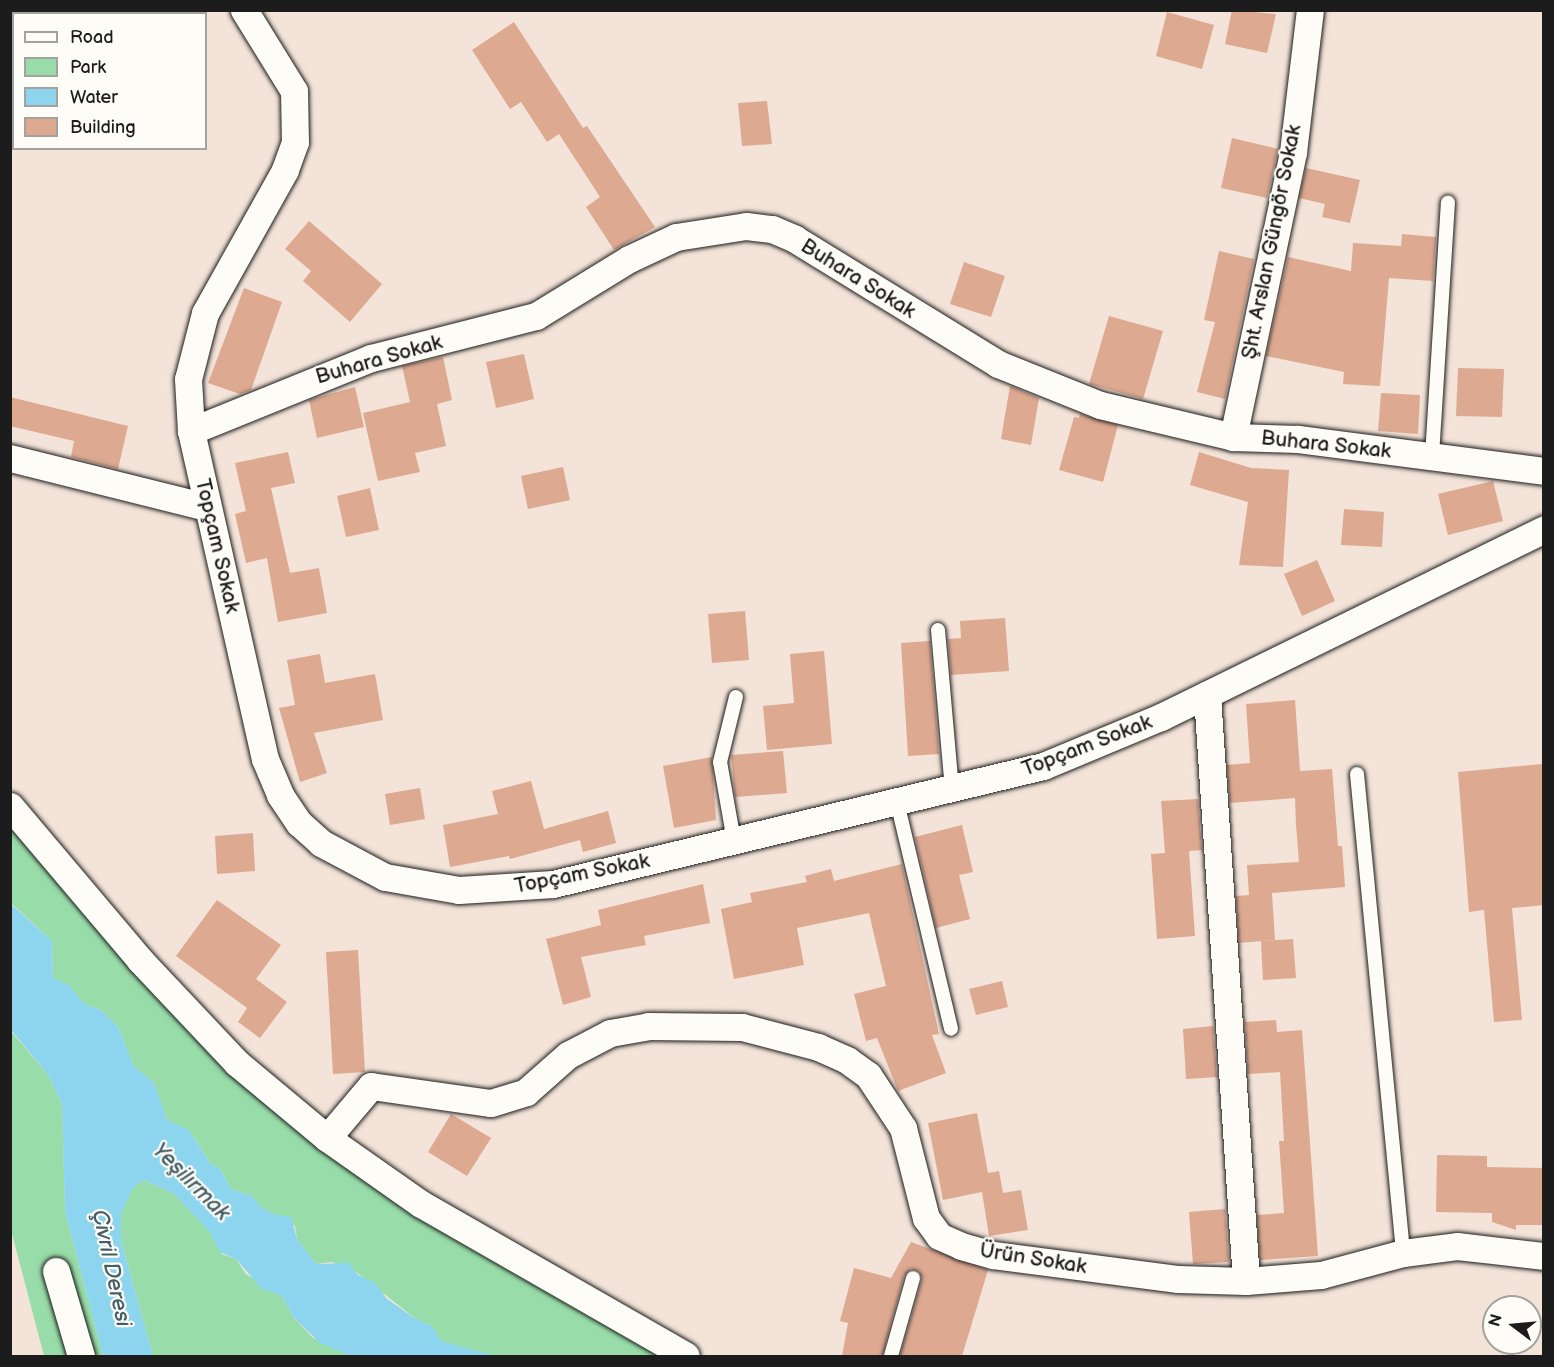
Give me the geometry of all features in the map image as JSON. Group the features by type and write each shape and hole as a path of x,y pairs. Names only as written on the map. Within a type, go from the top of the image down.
{"street":[{"name":"Topçam Sokak","path":"244,10 294,91 295,142 280,180 205,313 188,379 191,431 265,759 280,795 300,823 353,863 385,877 419,886 500,890 553,884 1043,766 1207,695 1544,529"},
{"name":"Şht. Arslan Güngör Sokak","path":"1233,437 1293,152 1310,10"},
{"name":"Buhara Sokak","path":"191,431 371,358 536,316 629,259 676,237 746,226 771,229 795,239 955,340 1030,380 1100,405 1233,437 1298,439 1544,471"},
{"path":"10,458 207,507"},
{"path":"1207,695 1246,1281"},
{"path":"10,806 140,960 237,1063 327,1138 421,1204 686,1356"},
{"name":"Ürün Sokak","path":"327,1138 371,1086 491,1103 526,1092 568,1055 610,1033 648,1026 742,1027 818,1047 847,1060 868,1075 903,1128 918,1198 939,1236 993,1255 1178,1279 1246,1281 1321,1275 1403,1253 1487,1247 1544,1256"},
{"path":"56,1271 81,1356"}],"lane":[{"path":"1432,456 1448,203"},
{"path":"938,630 952,789"},
{"path":"734,841 720,762 736,697"},
{"path":"1357,774 1403,1253"},
{"path":"897,802 951,1029"},
{"path":"891,1356 913,1278"}],"green space":[{"path":"10,806 327,1138 686,1356 496,1356 465,1349 441,1341 432,1326 416,1319 356,1272 332,1262 316,1264 297,1239 295,1226 262,1208 252,1196 231,1189 221,1170 210,1163 193,1136 167,1120 154,1083 133,1065 119,1028 101,1010 84,1004 69,985 53,978 52,941 11,903"},
{"path":"10,1030 49,1076 62,1104 65,1211 103,1356 44,1356 11,1230"},
{"path":"144,1180 174,1194 210,1231 222,1254 236,1259 246,1274 281,1295 294,1318 313,1338 351,1356 153,1356 121,1240 121,1213 133,1187"}],"water":[{"path":"10,903 52,941 53,978 69,985 84,1004 101,1010 119,1028 133,1065 154,1083 167,1120 189,1130 210,1163 221,1170 231,1189 252,1196 262,1208 273,1214 291,1217 297,1239 316,1264 349,1263 358,1275 375,1283 387,1299 416,1319 432,1326 441,1341 496,1356 351,1356 320,1343 294,1318 281,1295 262,1289 236,1259 220,1252 209,1231 174,1194 144,1180 133,1188 121,1213 121,1240 153,1356 103,1356 65,1211 62,1104 49,1076 11,1030"}],"building":[{"path":"1232,10 1276,14 1267,53 1225,44"},
{"path":"1167,12 1214,25 1202,69 1156,56"},
{"path":"514,22 583,128 587,126 655,227 614,250 586,207 600,197 559,134 547,142 521,102 510,109 472,50"},
{"path":"767,101 772,144 742,146 738,103"},
{"path":"1232,138 1278,149 1267,198 1221,188"},
{"path":"1306,168 1360,180 1350,223 1322,217 1325,204 1299,198"},
{"path":"309,221 382,284 350,322 303,281 311,271 285,249"},
{"path":"1402,234 1436,237 1433,281 1389,278 1380,386 1343,384 1344,372 1266,356 1288,257 1351,271 1353,243 1401,246"},
{"path":"1219,251 1254,259 1225,399 1197,392 1215,322 1204,320"},
{"path":"964,262 1005,276 991,317 950,304"},
{"path":"244,288 282,302 251,390 240,394 208,383"},
{"path":"1109,316 1163,331 1143,399 1089,384"},
{"path":"524,354 534,399 496,408 486,362"},
{"path":"443,357 452,400 437,404 446,446 415,453 420,472 378,481 363,413 410,402 402,366"},
{"path":"1458,368 1504,369 1502,417 1456,416"},
{"path":"1010,386 1039,398 1031,445 1001,439"},
{"path":"355,387 364,427 317,438 309,400"},
{"path":"1381,393 1420,395 1418,434 1378,431"},
{"path":"10,397 128,426 118,469 71,457 74,441 10,426"},
{"path":"1080,414 1118,425 1103,482 1059,470 1074,417 1079,418"},
{"path":"288,452 295,483 271,488 290,573 319,568 327,613 278,622 267,558 246,563 235,514 246,511 235,463"},
{"path":"1199,452 1251,468 1289,470 1283,567 1239,565 1248,502 1190,485"},
{"path":"563,467 570,500 528,509 521,476"},
{"path":"1493,481 1503,521 1448,535 1438,494"},
{"path":"370,488 379,530 346,537 337,496"},
{"path":"1344,509 1384,512 1382,547 1341,545"},
{"path":"1317,560 1335,601 1302,616 1284,574"},
{"path":"745,611 749,660 712,663 708,614"},
{"path":"1005,618 1009,671 951,675 948,639 961,638 960,621"},
{"path":"930,641 939,754 908,756 901,643"},
{"path":"824,651 832,744 767,750 763,706 794,703 790,654"},
{"path":"320,654 325,683 375,674 383,720 314,733 327,773 300,782 279,708 295,705 287,660"},
{"path":"1295,700 1300,771 1332,769 1338,846 1342,846 1345,887 1272,893 1275,940 1239,943 1236,896 1249,895 1247,865 1299,862 1295,798 1230,803 1227,765 1250,763 1246,704"},
{"path":"783,751 787,793 735,797 731,755"},
{"path":"712,757 716,820 674,828 663,766"},
{"path":"1542,764 1544,905 1512,908 1522,1020 1494,1022 1484,910 1469,912 1458,772"},
{"path":"531,781 544,829 608,811 616,843 583,852 580,840 510,859 509,856 450,867 443,825 498,814 492,791"},
{"path":"420,788 425,819 390,825 385,794"},
{"path":"1198,799 1202,850 1189,851 1195,936 1157,939 1151,854 1165,853 1161,801"},
{"path":"962,825 973,872 959,875 970,919 936,928 915,837"},
{"path":"253,833 255,871 217,874 215,836"},
{"path":"902,864 939,1034 932,1035 946,1073 898,1091 877,1038 866,1041 854,994 886,986 869,913 797,928 804,965 734,979 721,909 752,902 750,893 807,882 805,876 831,869 834,881"},
{"path":"703,884 710,923 644,936 646,945 581,957 591,997 563,1005 546,939 601,925 598,910"},
{"path":"217,900 281,945 256,979 287,1002 260,1038 238,1022 247,1008 176,956"},
{"path":"1293,939 1296,978 1263,980 1261,941"},
{"path":"358,950 365,1072 333,1074 326,952"},
{"path":"1002,981 1008,1007 976,1015 969,989"},
{"path":"1276,1020 1277,1032 1302,1030 1318,1256 1260,1260 1257,1215 1284,1213 1279,1141 1284,1141 1280,1072 1248,1074 1245,1022"},
{"path":"1213,1026 1217,1077 1186,1079 1183,1029"},
{"path":"977,1113 988,1173 999,1171 1003,1193 1021,1190 1028,1230 989,1236 982,1192 943,1200 928,1123"},
{"path":"451,1114 491,1138 467,1176 428,1152"},
{"path":"1437,1155 1487,1156 1487,1167 1544,1168 1544,1225 1516,1225 1516,1230 1492,1222 1492,1213 1436,1212"},
{"path":"1225,1209 1229,1262 1193,1264 1189,1212"},
{"path":"911,1242 988,1270 962,1356 900,1356 922,1280 919,1271 911,1269 904,1276 882,1356 842,1356 848,1323 840,1321 854,1268 891,1278"}],"water label":[{"name":"Yeşilırmak","path":"191,1182"},
{"name":"Çivril Deresi","path":"111,1268"}]}
